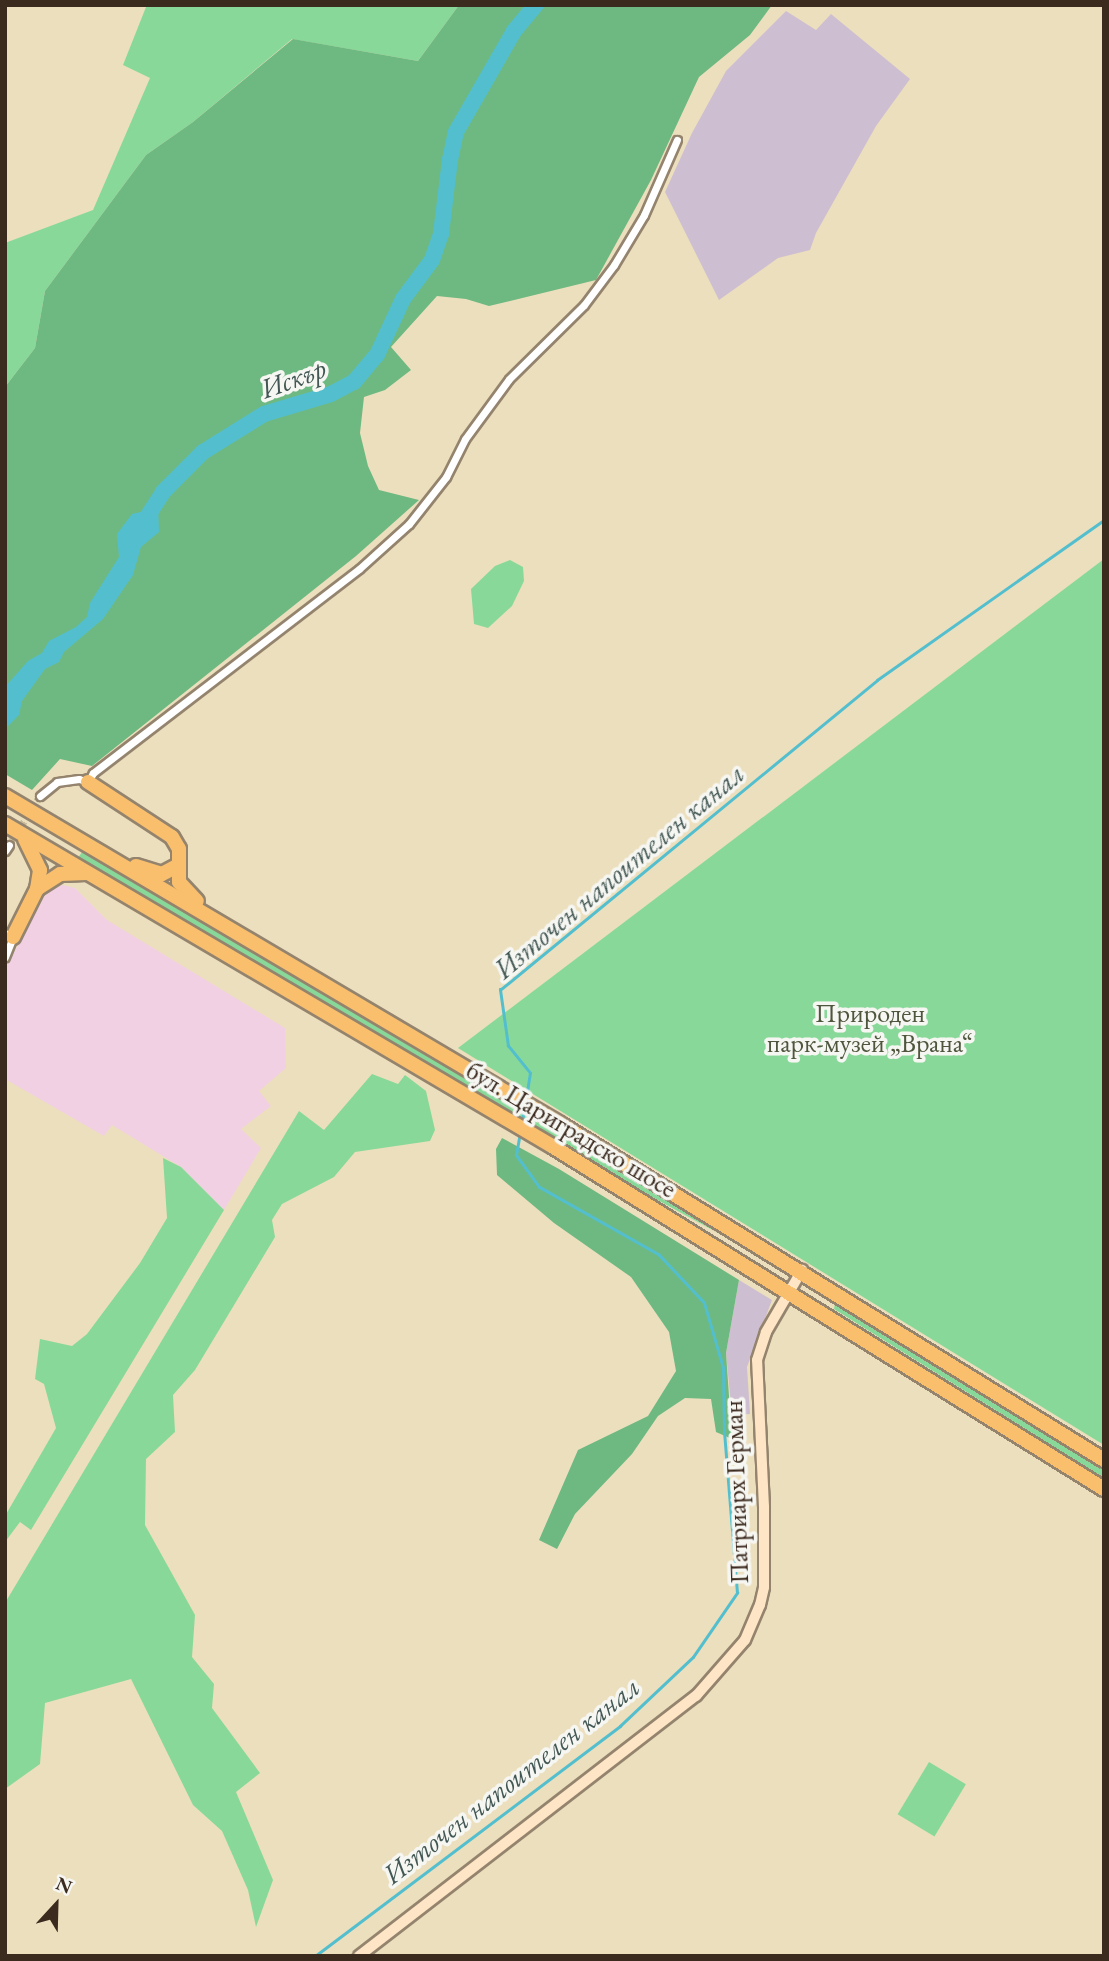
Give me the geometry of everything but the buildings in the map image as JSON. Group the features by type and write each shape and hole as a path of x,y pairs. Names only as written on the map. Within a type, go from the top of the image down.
{"highway":[{"path":"88,782 172,837 179,849 177,866 179,882 184,891 237,932"},
{"name":"бул. Цариградско шосе","path":"5,796 802,1270 1104,1460"},
{"name":"бул. Цариградско шосе","path":"5,824 552,1146 1104,1489"},
{"path":"23,835 38,863 37,889"},
{"path":"107,856 156,873 167,872 177,866"},
{"path":"9,935 37,889 60,874 88,874"}],"street":[{"path":"40,796 57,782 79,779 88,782 93,773 359,569 409,524 446,477 465,439 509,379 584,306 607,275 643,215 677,140"},
{"path":"5,957 9,935"},
{"name":"Патриарх Герман","path":"359,1956 696,1696 745,1640 761,1605 764,1587 764,1507 757,1360 766,1332 802,1270"}],"shaded area":[{"path":"786,11 816,30 831,14 910,79 876,126 816,233 810,250 778,258 719,300 665,192 692,133 726,71"},
{"path":"63,885 75,888 107,920 285,1028 286,1068 259,1091 271,1106 241,1129 261,1148 224,1210 181,1167 112,1125 104,1136 5,1079 5,969 49,888"},
{"path":"739,1280 772,1300 747,1367 750,1414 732,1415 726,1353"}],"green space":[{"path":"143,5 459,5 418,61 292,39 193,122 146,155 45,291 35,348 5,387 5,243 93,210 150,78 123,65 146,7"},
{"path":"459,5 772,5 750,35 699,77 651,180 596,280 489,306 466,299 437,296 391,347 411,370 385,390 364,397 360,433 368,466 379,490 419,500 356,556 92,766 60,759 32,790 5,774 5,387 35,348 45,291 146,155 193,122 293,39 418,61"},
{"name":"Природен парк-музей „Врана“","path":"1104,559 1104,1445 458,1048"},
{"path":"510,560 523,567 524,581 512,606 488,628 474,624 471,589 495,566"},
{"path":"82,852 784,1269 652,1197 78,858"},
{"path":"372,1074 398,1084 405,1075 426,1091 435,1130 430,1141 355,1152 334,1177 282,1204 272,1220 275,1237 195,1370 173,1395 175,1432 146,1459 145,1525 195,1615 192,1657 214,1684 212,1708 260,1773 236,1792 273,1880 256,1927 248,1890 222,1831 193,1805 131,1679 45,1703 40,1764 5,1789 5,1603 299,1111 324,1130"},
{"path":"502,1138 559,1169 739,1280 726,1353 732,1439 716,1432 711,1399 685,1398 658,1416 632,1454 575,1514 557,1549 539,1540 578,1450 648,1416 676,1371 669,1332 631,1277 554,1223 497,1175 496,1149"},
{"path":"163,1158 181,1167 224,1210 31,1530 20,1522 5,1542 5,1516 56,1428 44,1384 35,1379 40,1339 72,1346 87,1334 140,1263 167,1218"},
{"path":"835,1304 964,1379 1104,1467 1104,1478 834,1309"},
{"path":"929,1762 966,1784 934,1836 898,1814"}],"water":[{"path":"158,500 159,532 141,547 133,575 103,619 64,652 59,662 45,669 22,701 19,715 5,729 5,687 28,661 42,653 49,641 76,627 87,617 90,603 119,557 117,534 132,514 144,511"}],"waterway":[{"name":"Искър","path":"147,517 163,492 203,452 264,414 331,394 354,382 377,355 403,299 432,260 441,234 456,132 514,31 536,5"},
{"name":"Източен напоителен канал","path":"526,1098 530,1073 508,1046 500,990 877,680 1104,520"},
{"name":"Източен напоителен канал","path":"522,1122 524,1108"},
{"name":"Източен напоителен канал","path":"315,1956 620,1726 693,1657 737,1593 724,1431 723,1368 704,1303 659,1255 539,1187 516,1155 520,1132"}],"tunnel":[{"path":"9,845 40,796"}]}
